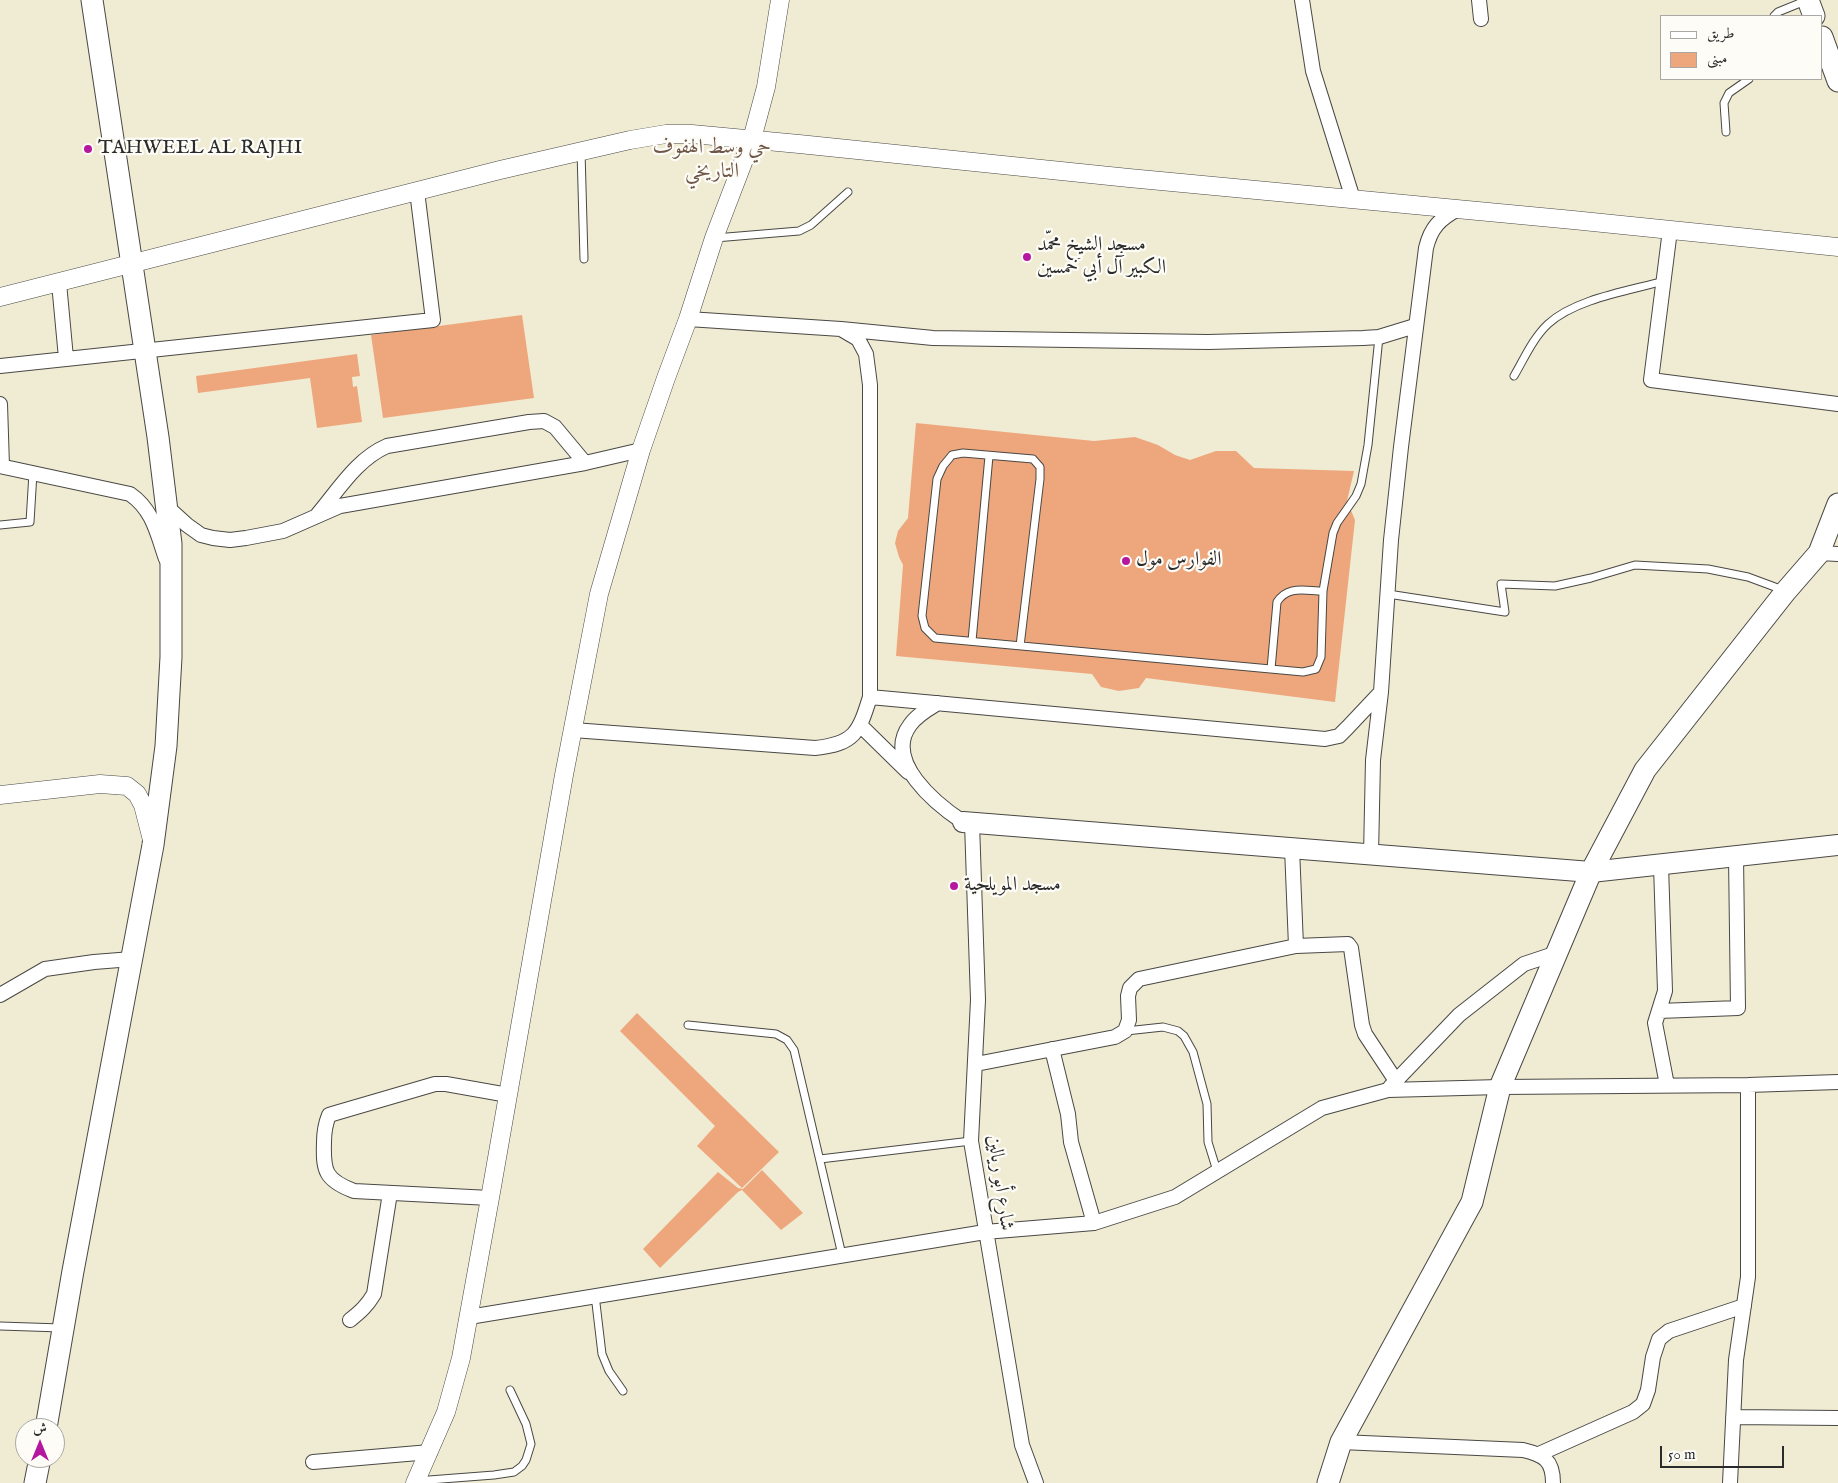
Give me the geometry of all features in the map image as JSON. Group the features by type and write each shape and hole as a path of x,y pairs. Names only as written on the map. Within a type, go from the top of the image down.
{"main road":[{"path":"48,1418 153,845 166,746 171,657 171,544 146,351 92,0"},
{"path":"1808,0 1814,15"},
{"path":"1829,46 1838,81"},
{"path":"1328,1483 1341,1442 1472,1202 1500,1087 1591,872 1645,770 1786,591 1828,554 1838,504"},
{"path":"968,823 1591,872 1838,845"},
{"path":"35,1483 38,1468"}],"street":[{"path":"415,1482 430,1452 446,1412 461,1358 599,594 641,450 688,319 714,238 752,139 766,88 780,0"},
{"path":"1302,0 1312,71 1353,199"},
{"path":"1479,0 1481,19"},
{"path":"0,297 417,191 581,151 666,134 692,134 752,139 1129,178 1838,247"},
{"path":"0,366 432,320 417,191"},
{"path":"1371,855 1374,760 1381,692 1391,540 1415,326 1429,234 1444,216 1458,209"},
{"path":"1670,230 1651,380 1838,404"},
{"path":"59,283 66,358"},
{"path":"688,319 841,329 933,338 1217,342 1363,338 1379,336 1415,326"},
{"path":"573,730 815,748 833,746 851,737 861,726 870,697 870,385 866,354 858,339 841,329"},
{"path":"0,404 1,466 130,494 142,502 154,524 172,576"},
{"path":"318,514 364,459 374,451 387,446 544,421 554,428 585,463"},
{"path":"166,506 187,525 202,535 230,540 283,531 318,514 340,506 585,463 641,450"},
{"path":"870,697 1325,740 1339,736 1381,692"},
{"path":"913,776 906,764 903,747 905,735 910,725 920,715 938,703"},
{"path":"861,726 913,776 943,809 968,823"},
{"path":"0,795 100,784 127,786 137,794 143,805 153,845"},
{"name":"شارع أبو ريالين","path":"968,823 978,1000 971,1141 1022,1445 1036,1483"},
{"path":"1292,848 1296,946"},
{"path":"1659,1011 1738,1008 1736,856"},
{"path":"1661,865 1665,991 1655,1023 1667,1086"},
{"path":"976,1064 1115,1037 1125,1031 1129,1020 1128,996 1130,988 1139,979 1296,946 1348,944 1351,948 1362,1025 1392,1085"},
{"path":"1392,1085 1458,1015 1524,964 1557,953"},
{"path":"0,995 45,969 132,959"},
{"path":"1052,1049 1068,1114 1071,1142 1094,1222"},
{"path":"469,1317 986,1232 1094,1222 1175,1197 1322,1108 1392,1085 1500,1087 1667,1086 1838,1082"},
{"path":"490,1198 354,1191 341,1186 331,1178 324,1165 325,1125 330,1115 434,1084 446,1084 508,1094"},
{"path":"1730,1483 1736,1360 1748,1277 1748,1085"},
{"path":"350,1320 360,1313 374,1294 390,1193"},
{"path":"1539,1454 1633,1412 1643,1404 1648,1390 1653,1357 1659,1339 1669,1331 1744,1306"},
{"path":"1733,1417 1838,1418"},
{"path":"1341,1442 1523,1450 1539,1454 1549,1462 1553,1483"},
{"path":"314,1462 430,1452"}],"lane":[{"path":"1775,15 1808,0"},
{"path":"1726,132 1724,103 1729,94 1748,80"},
{"path":"581,151 584,259"},
{"path":"714,238 799,231 811,225 848,192"},
{"path":"1514,376 1531,345 1548,324 1565,312 1586,303 1664,281"},
{"path":"1020,646 1040,467 1033,459 963,453 952,455 943,466 937,478 922,616 925,628 934,638 972,641 1020,646 1303,672 1316,669 1321,657 1323,591 1333,533 1337,523 1362,484 1368,445 1379,336"},
{"path":"972,641 989,456"},
{"path":"0,525 30,522 33,473"},
{"path":"1388,594 1505,612 1502,584 1555,586 1635,565 1708,569 1748,577 1786,591"},
{"path":"1271,669 1277,602 1283,594 1292,590 1323,591"},
{"path":"688,1025 776,1034 787,1040 794,1050 842,1255"},
{"path":"1125,1031 1163,1027 1178,1031 1184,1036 1193,1052 1207,1104 1208,1142 1218,1172"},
{"path":"820,1158 971,1141"},
{"path":"596,1295 602,1354 609,1371 623,1392"},
{"path":"0,1326 64,1328"},
{"path":"415,1482 494,1475 514,1472 522,1466 531,1444 526,1424 510,1390"}],"building":[{"path":"522,315 534,398 383,418 371,335"},
{"path":"357,354 360,376 352,377 353,387 357,386 362,422 317,428 310,378 198,393 196,376"},
{"name":"الفوارس مول","path":"916,423 1094,441 1135,437 1190,460 1216,451 1236,451 1254,468 1354,471 1347,501 1355,520 1335,702 1146,678 1139,688 1119,691 1101,687 1092,674 896,656 903,565 895,543 898,531 908,518"},
{"path":"637,1013 779,1152 742,1188 697,1146 715,1126 620,1031"},
{"path":"762,1170 803,1213 781,1230 742,1190 660,1268 643,1249 718,1172 738,1188 743,1189"}],"place":[{"name":"TAHWEEL AL RAJHI","path":"88,149"},
{"name":"مسجد الشيخ محمّد الكبير آل أبي خمسين","path":"1027,257"},
{"name":"الفوارس مول","path":"1126,561"},
{"name":"مسجد المويلحية","path":"954,886"}],"district":[{"name":"حي وسط الهفوف التاريخي","path":"712,161"}]}
